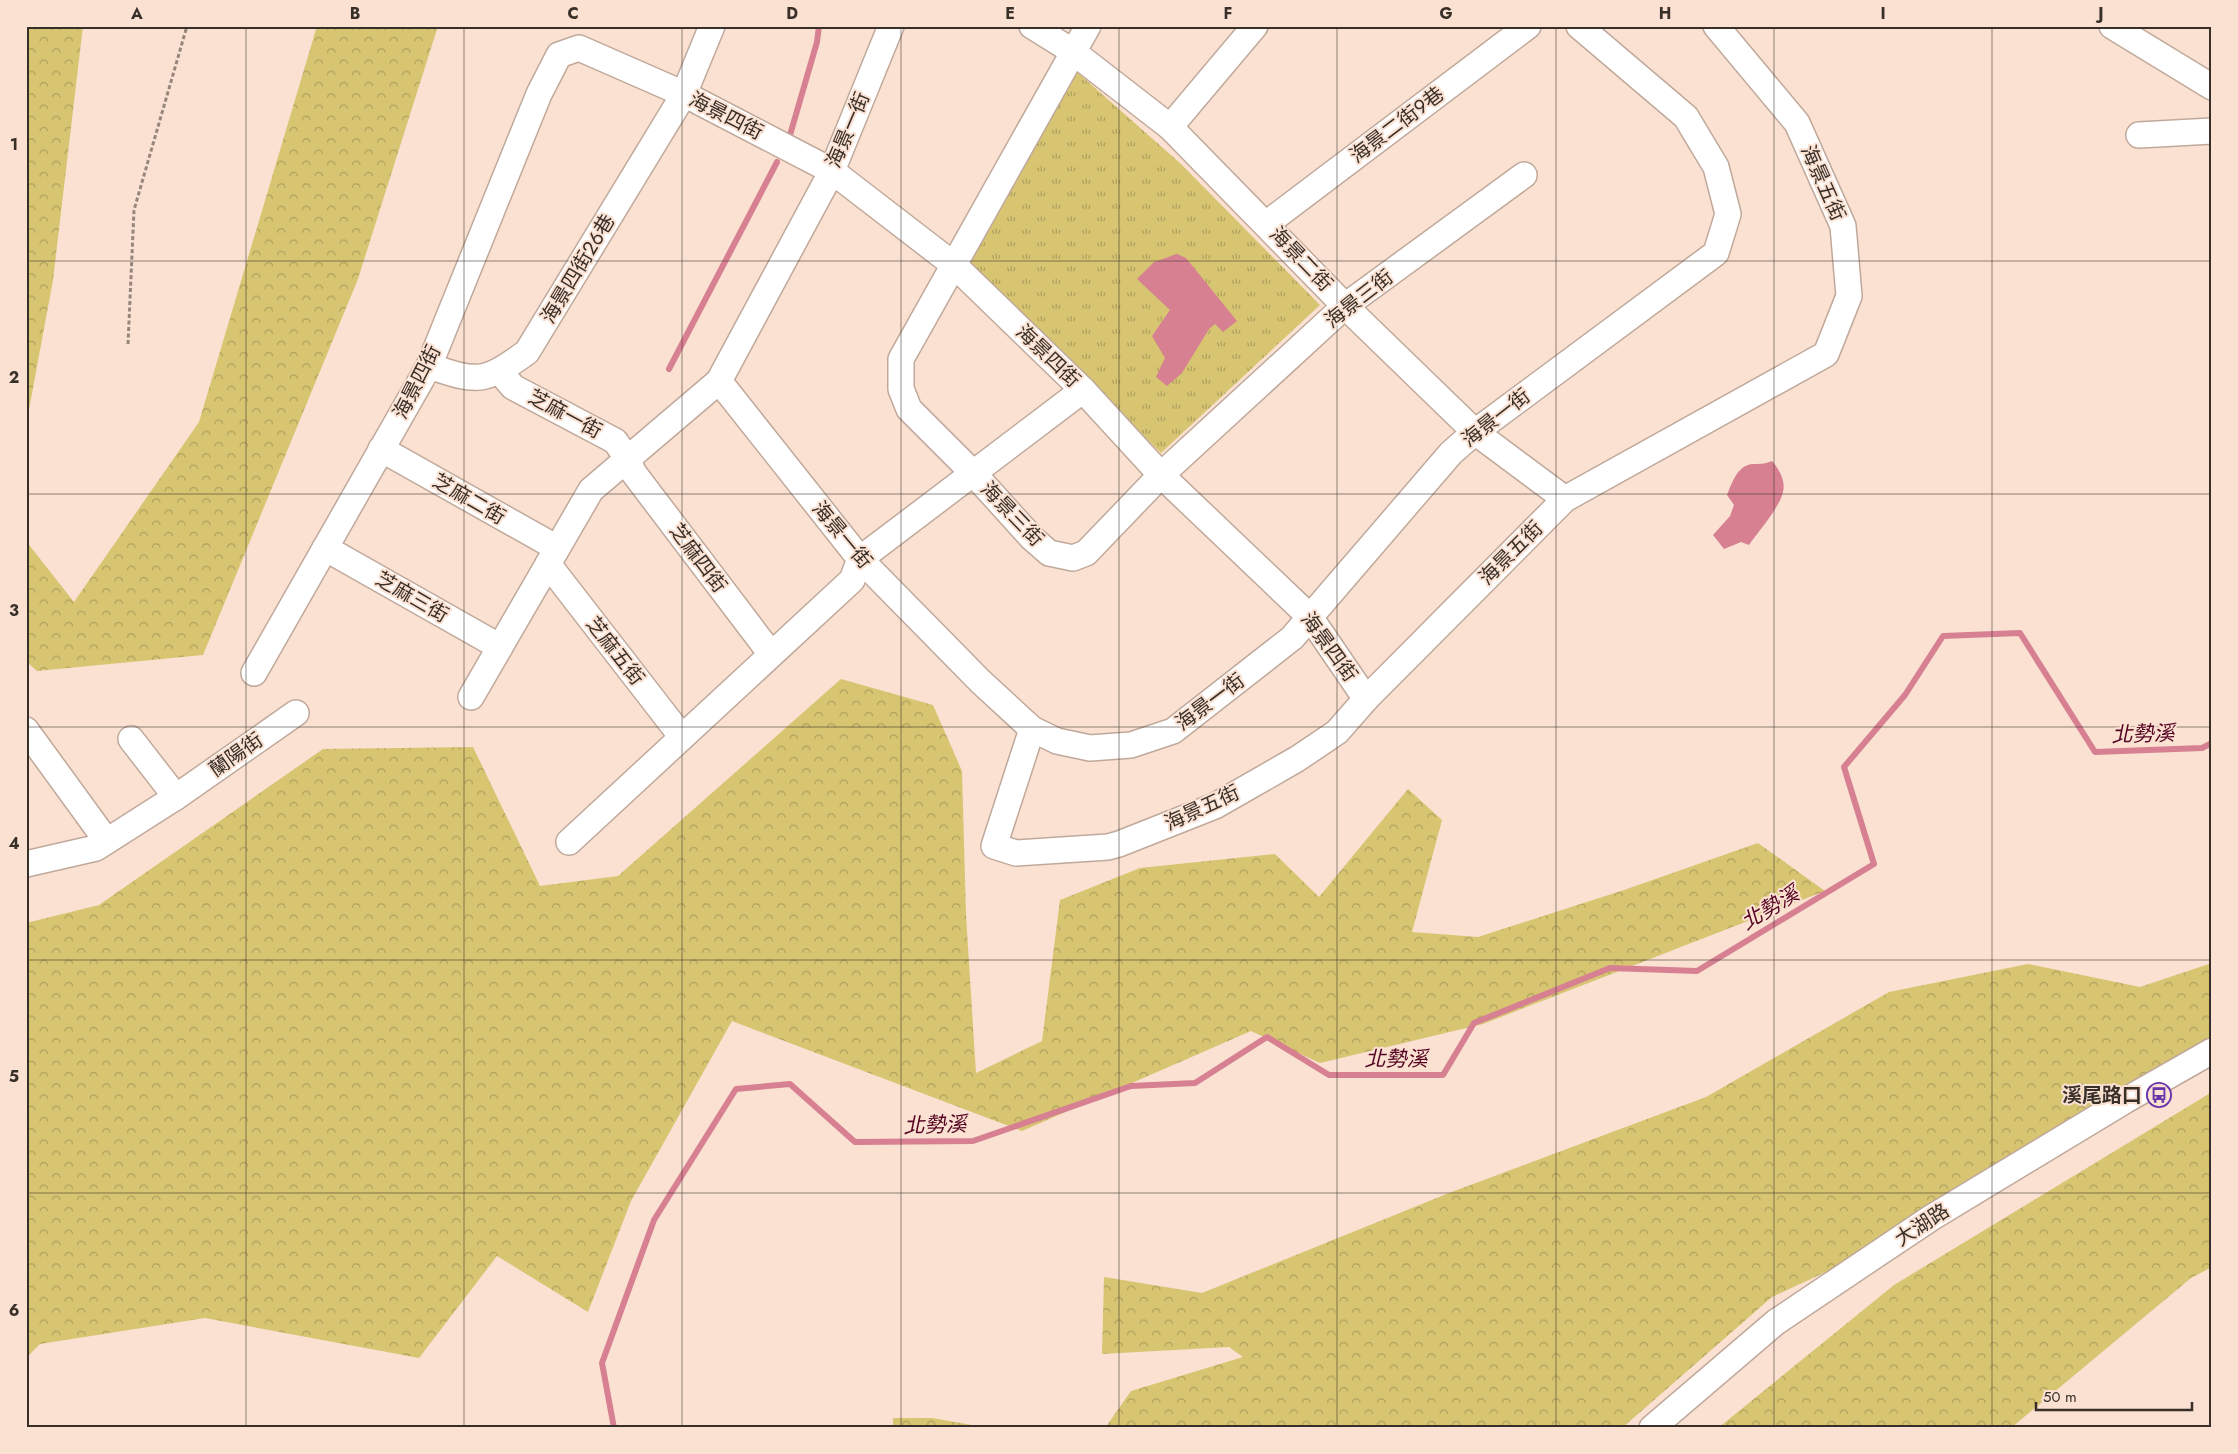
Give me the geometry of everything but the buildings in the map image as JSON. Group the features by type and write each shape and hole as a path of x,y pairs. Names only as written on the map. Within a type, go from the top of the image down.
{"street":[{"name":"海景四街26巷","path":"429,366 461,377 479,379 500,372 527,352 684,94 712,26"},
{"name":"海景一街","path":"892,26 832,171 719,381 860,559 981,682 1032,729 1057,742 1090,748 1131,745 1173,730 1292,638 1451,453 1475,432 1716,253 1728,214 1716,167 1686,117 1580,26"},
{"name":"海景二街","path":"1032,26 1072,51 1170,127 1346,306 1475,432 1565,499"},
{"name":"海景三街","path":"1088,26 1072,51 901,359 901,389 909,409 1049,553 1072,558 1086,553 1161,475 1346,306 1524,175"},
{"path":"1170,127 1255,26"},
{"name":"海景二街9巷","path":"1266,224 1528,26"},
{"name":"海景五街","path":"1032,729 994,846 1016,853 1108,847 1216,806 1297,760 1337,732 1366,699 1565,499 1826,354 1848,296 1843,226 1797,123 1716,26"},
{"path":"2112,26 2212,87"},
{"name":"海景四街","path":"254,673 429,366 539,94 559,55 578,48 684,94 832,171 954,265 1083,390 1161,475 1310,617 1366,699"},
{"path":"2139,135 2212,131"},
{"name":"芝麻一街","path":"500,372 513,387 615,441 628,459"},
{"path":"471,697 590,490 719,381"},
{"path":"569,842 852,580 860,559 1083,390"},
{"name":"芝麻二街","path":"381,449 552,556"},
{"name":"芝麻四街","path":"628,459 633,472 771,654"},
{"name":"芝麻三街","path":"325,548 500,647"},
{"name":"芝麻五街","path":"552,556 682,737"},
{"name":"蘭陽街","path":"26,864 96,848 176,797 296,713"},
{"path":"26,730 106,840"},
{"path":"131,739 176,797"},
{"name":"大湖路","path":"1652,1428 1776,1322 1931,1218 2126,1100 2212,1051"}],"path":[{"path":"128,344 134,210 187,26"}],"green space":[{"path":"26,26 83,26 53,280 26,426"},
{"path":"317,26 438,26 358,279 203,655 37,671 26,661 26,541 74,602 199,422"},
{"path":"1077,72 1181,164 1320,305 1161,453 965,261"},
{"path":"841,679 933,705 962,771 966,915 976,1073 1042,1041 1060,900 1140,868 1275,854 1319,897 1408,789 1442,820 1412,932 1478,937 1624,890 1758,843 1825,891 1483,1024 1320,1063 1251,1031 1022,1131 732,1021 631,1201 588,1312 497,1256 419,1358 205,1318 40,1344 26,1358 26,923 99,905 323,749 473,747 540,886 618,876"},
{"path":"2212,963 2212,1042 1858,1257 1772,1297 1622,1428 1105,1428 1131,1391 1243,1357 1229,1347 1102,1354 1104,1277 1202,1293 1449,1193 1706,1097 1889,992 2028,964 2140,987"},
{"path":"2212,1092 2212,1267 2191,1278 2011,1428 1718,1428 1894,1285"},
{"path":"893,1418 932,1418 989,1428 893,1428"}],"shaded area":[{"path":"1177,254 1186,258 1237,321 1223,332 1215,324 1209,329 1182,373 1167,386 1156,377 1165,358 1152,336 1170,310 1137,279 1154,262"},
{"path":"1772,461 1779,471 1784,484 1778,505 1749,545 1741,542 1724,549 1713,535 1730,516 1734,505 1727,495 1733,480 1742,468 1747,465"}],"waterway":[{"path":"790,135 817,42 819,26"},
{"path":"669,369 777,162"},
{"name":"北勢溪","path":"614,1428 602,1363 654,1220 736,1089 790,1084 855,1142 973,1141 1131,1086 1195,1083 1267,1037 1329,1075 1443,1075 1474,1023 1610,968 1697,971 1874,864 1844,767 1905,695 1943,636 2020,633 2095,752 2202,748 2212,743"}],"place":[{"name":"溪尾路口","path":"2159,1095"}]}
